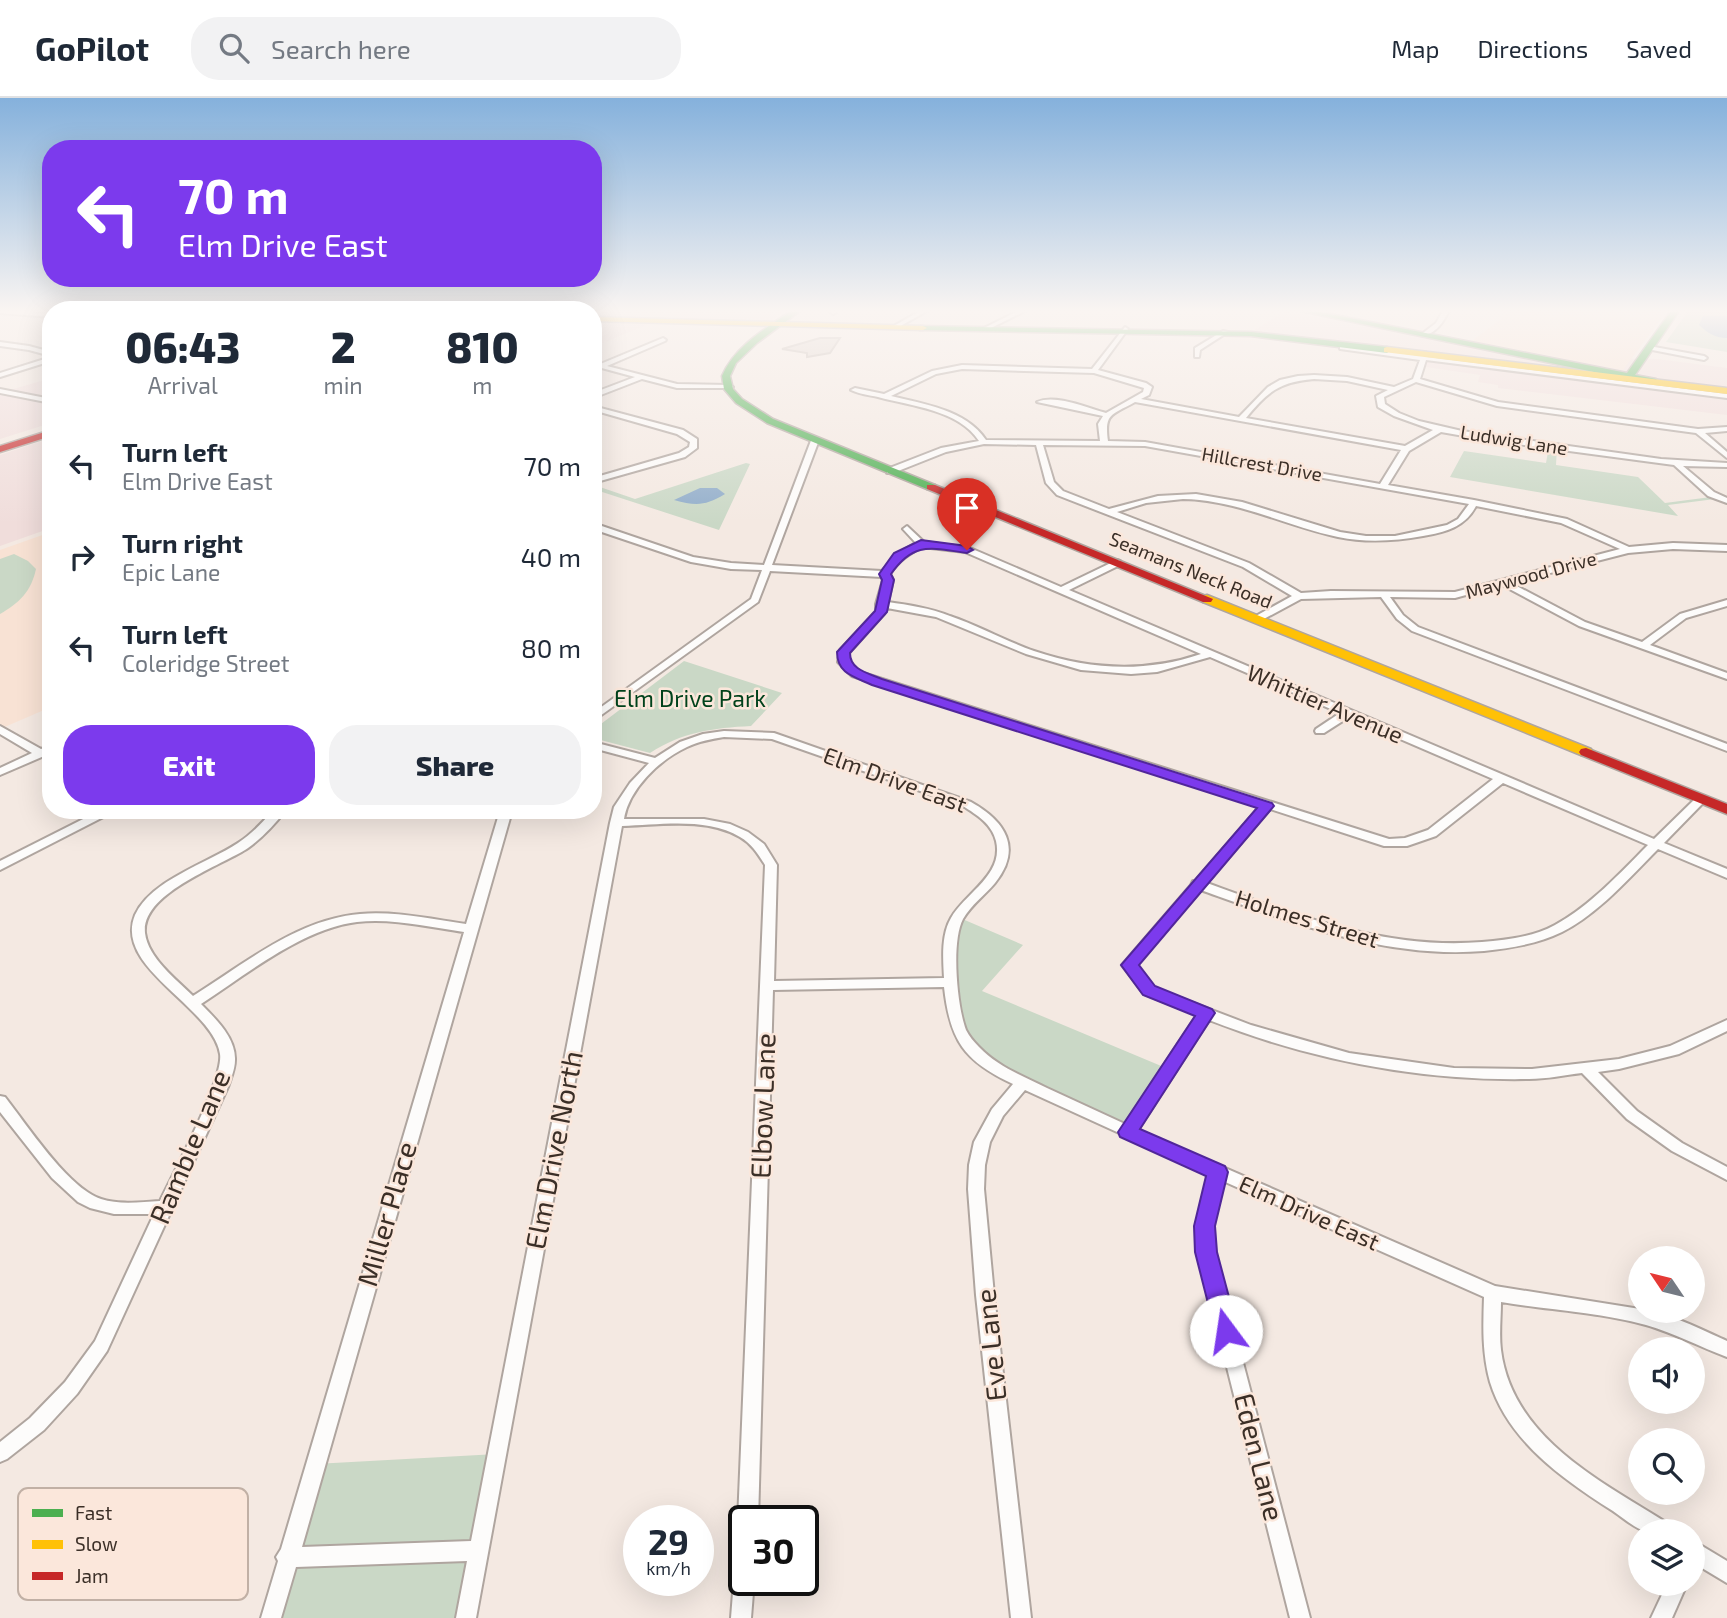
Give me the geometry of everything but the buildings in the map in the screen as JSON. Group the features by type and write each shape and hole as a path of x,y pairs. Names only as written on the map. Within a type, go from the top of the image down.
{"main road":[{"path":"727,382 729,387"},
{"path":"1658,382 1727,393"},
{"name":"Seamans Neck Road","path":"729,387 736,398 753,413 815,440 1727,809"},
{"path":"0,441 42,428"},
{"path":"0,449 42,436"}],"street":[{"path":"602,392 627,382"},
{"path":"666,382 692,388 729,387"},
{"path":"884,397 914,382"},
{"path":"1104,443 1102,424 1107,415 1148,390 1144,383 1140,382"},
{"path":"1240,420 1267,390 1288,382"},
{"path":"1362,382 1392,389 1411,382"},
{"path":"1423,382 1497,404 1698,431 1727,429"},
{"path":"1637,382 1727,393"},
{"name":"Ludwig Lane","path":"1392,389 1380,396 1381,405 1401,416 1441,429 1678,465 1727,465"},
{"path":"855,390 953,417 979,432 985,442"},
{"path":"2,391 42,399"},
{"path":"1134,400 1406,449"},
{"path":"1041,402 1059,403 1107,415"},
{"path":"602,410 680,432 694,442 693,447 682,455 602,478"},
{"path":"1383,486 1406,449 1441,429"},
{"path":"1698,431 1727,456"},
{"path":"602,711 755,600 815,440"},
{"name":"Hillcrest Drive","path":"890,471 944,450 985,442 1164,446 1564,521 1628,550"},
{"path":"1040,443 1054,488 1068,497 1246,565 1299,596"},
{"path":"1678,465 1711,494 1727,501"},
{"path":"1109,512 1156,498 1205,498 1243,505 1338,536 1381,540 1407,538 1457,525 1466,518 1474,502"},
{"path":"602,529 691,559 731,566 885,574"},
{"path":"885,574 898,555 921,544 907,529"},
{"name":"Whittier Avenue","path":"921,544 967,550 1727,874"},
{"name":"Maywood Drive","path":"1257,620 1299,596 1455,595 1506,584 1628,550 1673,546 1727,548"},
{"path":"1061,590 1117,563"},
{"path":"885,574 888,580 881,612 844,652 846,665 856,674 877,682 1377,841 1407,842 1432,833 1500,779"},
{"path":"1506,584 1582,624 1727,676"},
{"path":"1384,595 1400,617 1415,629 1727,748"},
{"path":"1643,646 1683,616 1727,603"},
{"path":"881,604 938,615 1030,652 1096,670 1125,673 1156,671 1210,654"},
{"path":"1320,731 1347,713"},
{"path":"0,729 42,749"},
{"name":"Elm Drive East","path":"655,761 668,751 716,736 752,733 774,736 939,794 978,811 998,831 1004,854 996,875 975,895 955,922 950,941 952,982 958,1027 969,1045 996,1070 1217,1172 1493,1293 1539,1302 1630,1313 1672,1326 1727,1349"},
{"path":"602,747 655,761"},
{"path":"0,772 42,753"},
{"name":"Elm Drive North","path":"466,1618 616,823 620,807 636,779 655,761"},
{"name":"Holmes Street","path":"1197,884 1335,932 1379,943 1432,949 1482,948 1519,942 1563,926 1589,906 1701,799"},
{"path":"1267,806 1129,965 1149,990 1303,1047 1414,1069 1508,1075 1619,1064 1674,1050 1727,1025"},
{"path":"0,866 93,819"},
{"name":"Ramble Lane","path":"0,1452 37,1424 71,1388 101,1346 221,1087 227,1052 217,1028 146,957 141,949 138,923 152,902 163,892 247,843 271,819"},
{"name":"Miller Place","path":"271,1618 286,1556 503,819"},
{"name":"Elbow Lane","path":"616,823 719,825 749,835 759,843 771,865 749,1505"},
{"path":"193,1002 296,939 339,922 386,918 470,929"},
{"path":"767,986 952,982"},
{"path":"1128,1132 1206,1013"},
{"path":"1585,1067 1632,1115 1677,1147 1727,1174"},
{"name":"Eve Lane","path":"1021,1618 985,1295 976,1189 977,1164 982,1142 997,1113 1022,1084"},
{"path":"0,1101 68,1185 94,1203 125,1209 167,1207"},
{"name":"Eden Lane","path":"1217,1172 1205,1226 1206,1252 1300,1618"},
{"path":"1493,1293 1492,1352 1501,1387 1515,1416 1553,1458 1644,1519"},
{"path":"286,1556 478,1552"},
{"path":"1705,1559 1727,1573"},
{"path":"741,1618 743,1596"},
{"path":"1661,1618 1671,1596"}],"shaded area":[{"path":"42,382 42,426 0,439 0,393"},
{"path":"1478,382 1727,382 1727,415 1498,388 1498,385"},
{"path":"42,441 42,531 0,546 0,455"},
{"path":"42,535 42,711 0,729 0,550"}],"green space":[{"path":"1549,446 1557,447 1556,465 1638,477 1665,503 1711,497 1715,499 1668,505 1678,516 1450,477 1464,451 1546,463"},
{"path":"746,463 750,464 719,530 602,492 602,488 635,499"},
{"path":"14,554 28,561 36,569 23,596 0,614 0,559"},
{"name":"Elm Drive Park","path":"684,661 782,693 751,726 698,732 674,740 650,753 602,740 602,723"},
{"path":"960,918 1023,945 982,991 1166,1068 1126,1129 997,1068 961,1027 952,941"},
{"path":"497,1454 467,1618 274,1618 315,1464"}],"water":[{"path":"700,488 717,488 725,494 700,504 674,500"}],"traffic: fast":[{"path":"727,382 729,389 739,401 770,421 931,487"}],"traffic: slow":[{"path":"1652,382 1727,391"},
{"path":"1207,599 1586,752"}],"traffic: jam":[{"path":"0,449 42,436"},
{"path":"931,487 1207,599"},
{"path":"1586,752 1727,809"}],"route":[{"path":"967,550 921,544 898,555 892,561 885,574 888,580 881,612 844,652 844,662 850,670 877,682 1267,806 1129,965 1149,990 1206,1013 1128,1132 1217,1172 1205,1226 1206,1252 1226,1331"}]}
